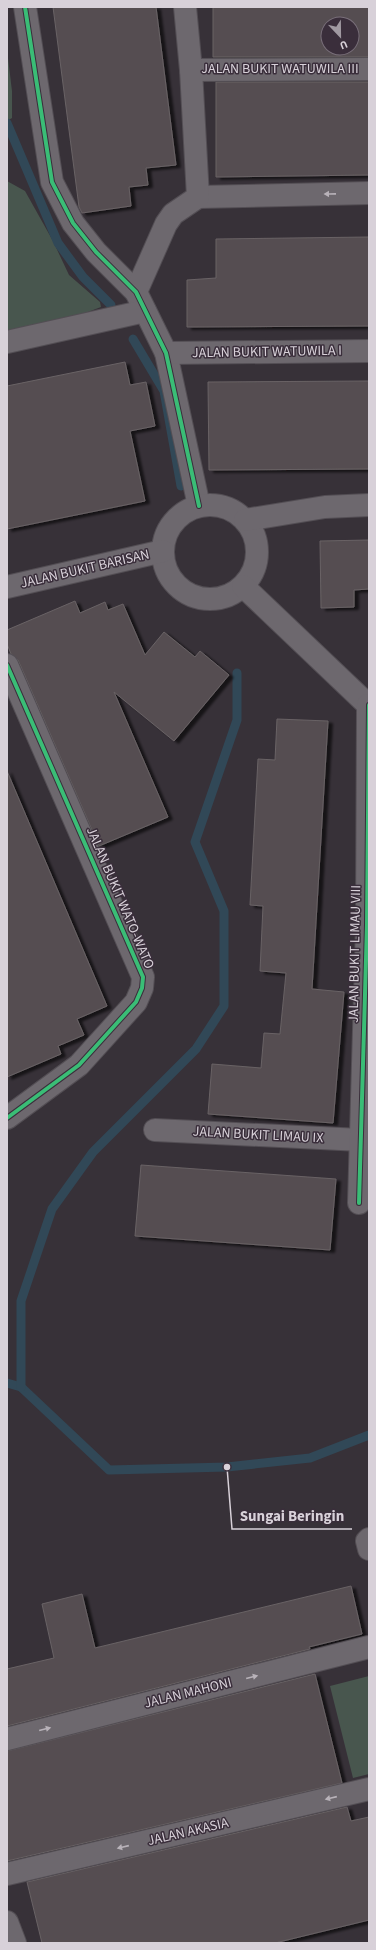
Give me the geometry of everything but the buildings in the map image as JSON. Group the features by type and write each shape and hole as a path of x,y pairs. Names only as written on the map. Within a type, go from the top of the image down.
{"street":[{"path":"25,7 52,182 73,223 96,252 136,292 166,353 200,506"},
{"path":"185,7 191,70 198,197"},
{"name":"JALAN BUKIT WATUWILA III","path":"191,70 369,69"},
{"path":"136,292 166,224 173,214 198,197 369,193"},
{"path":"7,342 145,311"},
{"name":"JALAN BUKIT WATUWILA I","path":"166,353 369,351"},
{"path":"216,505 233,510 246,520 255,536 257,553 253,571 243,586 227,596 209,599 191,595 176,585 166,570 163,551 165,536 173,522 185,511 200,506 216,505"},
{"path":"246,520 324,507 369,505"},
{"name":"JALAN BUKIT BARISAN","path":"7,587 163,551"},
{"path":"243,586 369,705"},
{"name":"JALAN BUKIT WATO-WATO","path":"7,665 143,977 142,988 136,1002 79,1065 7,1118"},
{"name":"JALAN BUKIT LIMAU VIII","path":"359,1203 368,925 369,705"},
{"name":"JALAN BUKIT LIMAU IX","path":"155,1130 361,1140"},
{"name":"JALAN MAHONI","path":"7,1739 369,1647"},
{"name":"JALAN AKASIA","path":"7,1874 369,1789"},
{"path":"7,1922 15,1943"}],"shaded area":[{"path":"7,50 12,91 12,118 7,121"},
{"path":"7,181 25,191 53,241 69,275 100,302 101,307 59,323 7,335"},
{"path":"369,1676 369,1774 353,1778 330,1686"}],"waterway":[{"path":"7,123 58,243 83,277 111,305"},
{"path":"133,339 164,391 181,486"},
{"path":"21,1387 21,1301 52,1209 93,1152 196,1049 224,1006 224,911 195,842 237,720 237,673"},
{"path":"7,1383 21,1387 109,1470 227,1467 310,1458 369,1435"}],"cycle path":[{"path":"25,7 52,182 73,223 96,252 136,292 166,353 199,506"},
{"path":"7,665 143,977 142,988 136,1002 79,1065 7,1118"},
{"path":"359,1203 367,925 369,705"}],"place":[{"name":"Sungai Beringin","path":"227,1467"}]}
